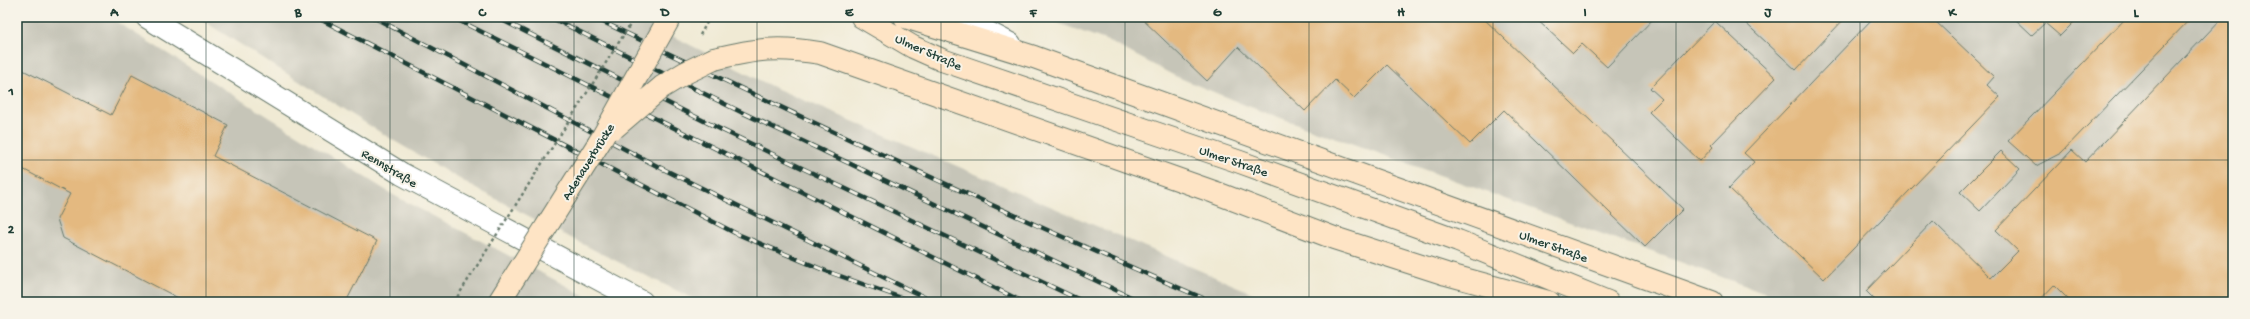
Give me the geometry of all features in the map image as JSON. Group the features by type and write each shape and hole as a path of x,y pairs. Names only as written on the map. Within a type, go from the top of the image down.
{"main road":[{"name":"Adenauerbrücke","path":"499,302 602,138 670,17"},
{"name":"Ulmer Straße","path":"862,17 913,47 942,60 1276,175 1458,241 1608,302"},
{"name":"Ulmer Straße","path":"905,17 1034,57 1712,302"},
{"path":"602,138 662,87 714,59 751,50 789,48 820,54 1214,192 1334,238 1446,274 1549,302"}],"street":[{"name":"Rennstraße","path":"147,17 402,174 642,302"},
{"name":"Ulmer Straße","path":"966,17 987,32 1034,57"}],"path":[{"path":"454,302 635,17"}],"shaded area":[{"path":"17,17 109,17 395,196 597,302 17,302"},
{"path":"197,17 635,17 773,87 1273,302 700,302 600,253 475,188 391,139"},
{"path":"1041,17 2233,17 2233,302 1791,302 1245,105 1175,76 1108,41"}],"building":[{"path":"1140,17 1482,17 1683,209 1645,247 1504,110 1470,144 1387,65 1354,98 1335,80 1305,111 1238,47 1207,81"},
{"path":"1534,17 1655,17 1607,67 1582,44 1573,53"},
{"path":"1739,17 1846,17 1796,70"},
{"path":"1874,17 1931,17 1994,77 1987,85 2000,97 1824,279 1729,188 1754,162 1744,153"},
{"path":"2013,17 2079,17 2060,36 2045,23 2032,35"},
{"path":"2127,17 2192,17 2061,153 2036,166 2008,141"},
{"path":"2223,17 2233,17 2233,302 2071,302 2054,285 2038,302 1877,302 1866,291 1933,221 1991,278 2018,251 1996,230 2072,150 2085,162"},
{"path":"1715,21 1776,78 1711,145 1713,147 1700,161 1649,112 1662,99 1650,88"},
{"path":"17,67 111,115 132,75 228,125 213,156 377,241 346,302 186,302 63,238 57,219 70,194 17,166"},
{"path":"2001,151 2020,169 1980,211 1960,192"}],"railway":[{"path":"316,17 735,233 826,271 913,302"},
{"path":"373,17 657,166 934,302"},
{"path":"452,17 1023,302"},
{"path":"496,17 722,130 1084,302"},
{"path":"550,17 741,112 1141,302"},
{"path":"593,17 746,91 901,163 1056,234 1212,302"}]}
